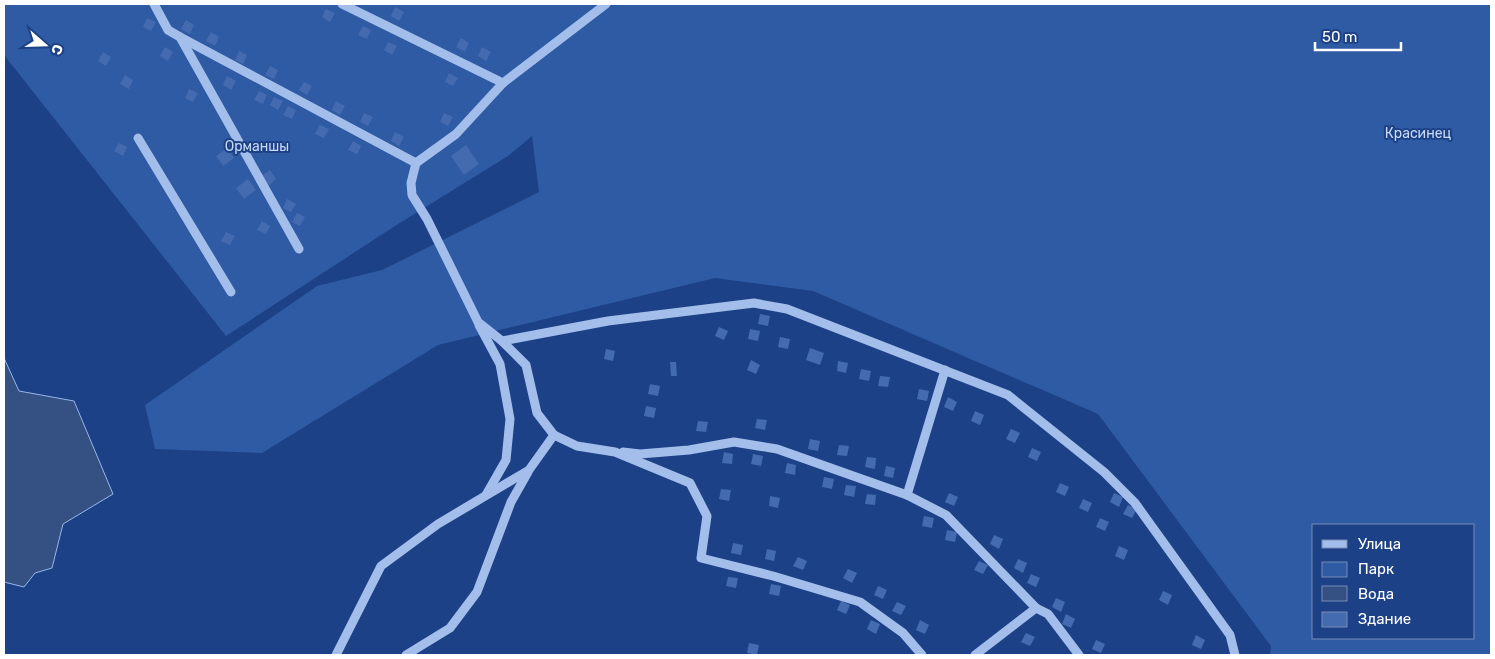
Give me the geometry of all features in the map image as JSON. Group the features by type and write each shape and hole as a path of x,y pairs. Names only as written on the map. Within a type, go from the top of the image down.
{"street":[{"path":"154,4 168,30 416,164"},
{"path":"342,4 504,83"},
{"path":"486,496 506,460 510,420 500,364 427,218 412,196 410,183 416,164 456,134 504,83 606,4"},
{"path":"180,37 299,249"},
{"path":"138,138 231,292"},
{"path":"502,340 608,321 754,303 786,309 1008,395 1104,472 1135,503 1178,560 1230,635 1235,655"},
{"path":"478,322 502,340 526,365 537,413 554,435 577,446 640,454 690,450 734,442 777,449 907,494 946,515 1036,608 1048,614 1079,655"},
{"path":"907,494 945,370"},
{"path":"406,655 450,628 478,592 511,502 529,470 554,435"},
{"path":"615,452 690,483 707,516 702,558 773,576 860,602 903,633 922,655"},
{"path":"336,655 381,566 438,524 529,470"},
{"path":"975,655 1036,608"}],"green space":[{"path":"4,4 1491,4 1491,655 1270,655 1271,646 1098,414 813,291 715,278 438,345 262,453 155,449 145,405 317,286 382,270 539,192 532,136 508,156 395,226 226,336 4,55"}],"water":[{"path":"4,358 19,391 74,401 113,494 63,524 52,568 35,573 24,587 4,582"}],"building":[{"path":"395,7 404,12 399,21 391,16"},
{"path":"326,9 335,13 330,22 322,17"},
{"path":"147,18 156,22 151,31 143,27"},
{"path":"186,20 194,25 190,34 181,29"},
{"path":"363,26 371,30 367,39 358,35"},
{"path":"211,32 219,37 215,46 206,41"},
{"path":"461,38 469,43 465,52 456,47"},
{"path":"388,42 397,46 392,55 384,50"},
{"path":"165,47 173,52 168,61 160,56"},
{"path":"482,47 491,52 486,61 478,56"},
{"path":"239,51 247,55 243,64 235,60"},
{"path":"103,52 111,57 106,66 98,61"},
{"path":"270,66 278,70 274,79 265,75"},
{"path":"449,73 458,78 453,86 445,82"},
{"path":"125,75 133,80 129,89 120,84"},
{"path":"227,76 236,81 231,90 223,85"},
{"path":"304,82 312,86 307,95 299,90"},
{"path":"189,89 198,93 193,102 185,98"},
{"path":"259,91 267,95 263,104 254,100"},
{"path":"274,97 283,101 278,110 270,105"},
{"path":"336,101 345,106 340,115 332,110"},
{"path":"288,106 296,110 292,119 283,115"},
{"path":"364,113 373,117 368,126 360,122"},
{"path":"444,113 453,117 448,126 440,122"},
{"path":"320,125 329,129 324,138 315,134"},
{"path":"395,132 404,137 399,146 391,141"},
{"path":"353,141 361,146 357,154 348,150"},
{"path":"119,143 127,147 123,156 114,151"},
{"path":"466,145 479,164 464,175 451,156"},
{"path":"227,148 234,158 223,166 216,156"},
{"path":"270,170 276,179 268,186 261,176"},
{"path":"248,179 256,190 244,199 236,188"},
{"path":"287,199 296,204 291,212 283,208"},
{"path":"297,213 305,217 300,226 292,222"},
{"path":"262,221 270,226 266,234 257,230"},
{"path":"226,232 235,236 230,245 221,241"},
{"path":"760,314 770,316 768,326 758,324"},
{"path":"719,327 728,331 724,340 715,336"},
{"path":"750,329 760,331 758,341 748,339"},
{"path":"780,337 790,339 788,349 778,347"},
{"path":"810,348 824,353 820,365 806,360"},
{"path":"606,349 615,351 613,361 604,359"},
{"path":"751,360 760,365 756,374 747,370"},
{"path":"838,361 848,363 846,373 837,371"},
{"path":"670,362 676,362 677,376 671,376"},
{"path":"861,369 871,371 869,381 859,379"},
{"path":"880,376 890,377 888,387 878,386"},
{"path":"650,384 660,386 658,396 648,394"},
{"path":"919,389 929,391 927,401 917,399"},
{"path":"948,397 957,402 953,411 944,407"},
{"path":"646,406 656,408 654,418 644,416"},
{"path":"975,411 984,415 980,425 971,421"},
{"path":"757,419 767,420 765,430 755,428"},
{"path":"698,421 708,422 706,432 696,431"},
{"path":"1011,429 1020,433 1015,443 1006,439"},
{"path":"810,439 820,441 818,451 808,449"},
{"path":"839,445 849,446 847,456 837,455"},
{"path":"1032,448 1041,452 1037,461 1028,457"},
{"path":"724,452 733,454 732,464 722,463"},
{"path":"753,454 763,456 761,466 751,464"},
{"path":"867,457 876,458 875,469 865,467"},
{"path":"787,463 796,465 795,475 785,473"},
{"path":"886,466 895,468 893,478 884,476"},
{"path":"824,477 834,479 832,489 822,487"},
{"path":"1060,483 1069,487 1065,496 1056,492"},
{"path":"846,485 856,486 854,497 844,495"},
{"path":"721,489 731,490 729,501 719,499"},
{"path":"949,493 958,497 954,506 945,502"},
{"path":"1114,493 1123,497 1119,507 1110,502"},
{"path":"867,494 876,495 875,505 865,504"},
{"path":"770,496 780,498 778,508 769,506"},
{"path":"1083,499 1092,503 1088,512 1079,508"},
{"path":"1128,505 1137,509 1132,518 1123,514"},
{"path":"924,516 934,518 932,528 922,526"},
{"path":"1100,518 1109,522 1105,531 1096,527"},
{"path":"947,530 957,532 955,542 945,540"},
{"path":"994,535 1003,539 999,549 990,544"},
{"path":"733,543 743,545 741,555 731,553"},
{"path":"1119,546 1128,550 1124,560 1115,556"},
{"path":"767,549 776,551 774,561 765,559"},
{"path":"798,557 807,561 803,570 793,566"},
{"path":"1018,559 1027,563 1023,573 1014,568"},
{"path":"979,561 988,565 983,574 974,570"},
{"path":"848,569 857,573 852,583 843,578"},
{"path":"1031,574 1040,578 1036,587 1027,583"},
{"path":"728,577 738,578 736,588 726,586"},
{"path":"771,584 781,586 779,596 769,594"},
{"path":"878,586 887,590 883,599 874,595"},
{"path":"1163,591 1172,595 1168,605 1159,600"},
{"path":"1056,598 1065,602 1061,612 1052,607"},
{"path":"841,601 850,605 846,614 837,610"},
{"path":"897,602 906,606 901,615 892,611"},
{"path":"1066,614 1075,619 1071,628 1062,624"},
{"path":"871,620 880,624 876,634 867,629"},
{"path":"920,620 929,625 925,634 916,630"},
{"path":"1026,633 1035,637 1030,646 1021,642"},
{"path":"1196,635 1205,640 1201,649 1192,645"},
{"path":"1096,640 1105,644 1101,653 1092,649"},
{"path":"749,643 759,645 757,655 747,653"}],"park label":[{"name":"Красинец","path":"1418,133"},
{"name":"Орманшы","path":"257,146"}]}
